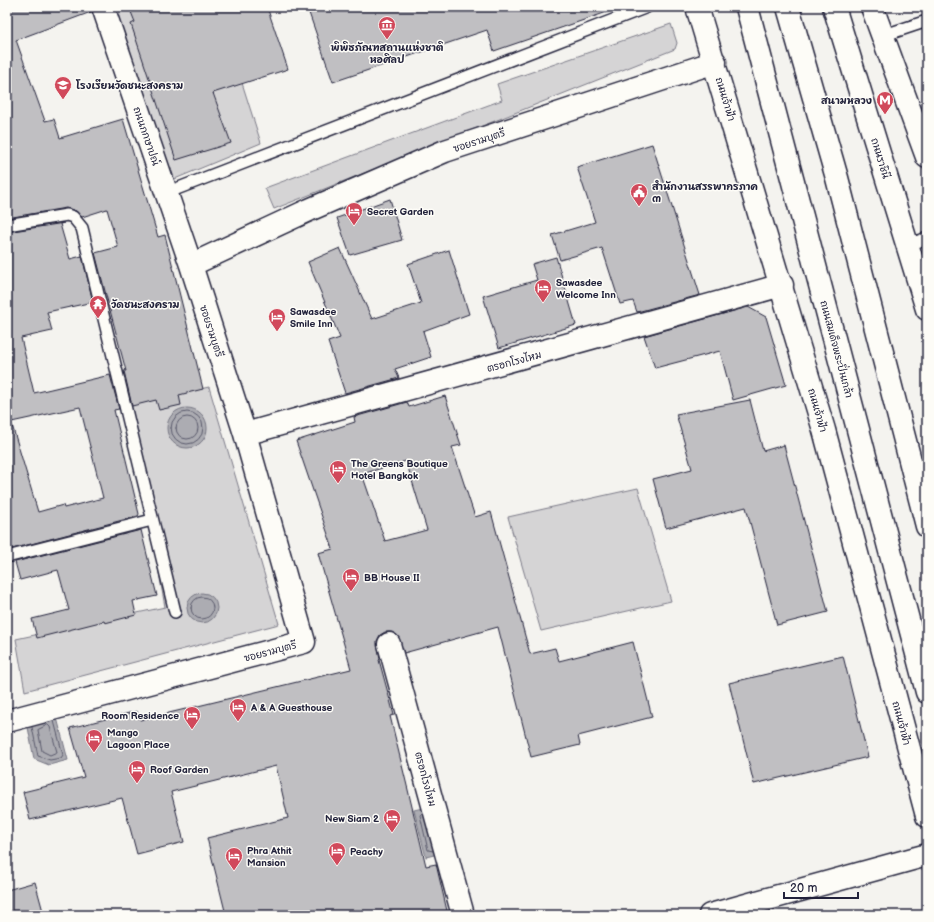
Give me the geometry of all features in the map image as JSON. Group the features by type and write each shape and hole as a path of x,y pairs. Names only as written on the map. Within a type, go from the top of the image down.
{"street":[{"name":"ถนนกกษาปณ์","path":"102,7 191,265"},
{"name":"ถนนเจ้าฟ้า","path":"697,7 715,62 824,430 927,816"},
{"name":"ถนนสมเด็จพระปิ่นเกล้า","path":"747,7 927,692"},
{"path":"788,7 837,178 927,526"},
{"name":"ถนนราชินี","path":"834,7 906,246 927,309"},
{"path":"872,7 927,157"},
{"name":"ซอยรามบุตรี","path":"7,721 304,642 245,434 191,265 309,210 445,151 715,62"},
{"name":"ตรอกโรงไหม","path":"245,434 782,286"},
{"name":"ตรอกโรงไหม","path":"389,644 463,915"},
{"path":"710,915 927,855"}],"lane":[{"path":"166,193 647,7"},
{"path":"882,36 927,21"},
{"path":"7,225 67,215 73,217 82,228 174,612"},
{"path":"906,246 927,238"},
{"path":"7,557 152,520"}],"shaded area":[{"path":"112,7 218,7 261,143 170,181"},
{"path":"671,24 677,43 675,49 274,209 265,188 502,100 497,84"},
{"path":"209,387 279,624 25,691 16,639 165,607 129,405"},
{"path":"638,488 671,601 541,631 508,517"}],"water":[{"path":"183,408 191,408 198,411 204,417 207,428 204,439 198,445 191,448 183,448 176,445 170,439 167,432 167,424 170,417 176,411"},
{"path":"202,593 213,597 217,608 213,619 202,623 191,619 187,608 191,597"},
{"path":"56,714 68,760 49,765 34,759 27,722"},
{"path":"431,806 442,853 426,857 414,810"}],"building":[{"path":"7,7 91,7 91,12 16,40 45,121 54,119 60,138 123,119 158,237 165,235 203,389 179,395 181,405 159,410 156,400 132,406 124,371 126,371 95,253 118,247 107,209 82,217 76,211 66,208 7,218"},
{"path":"129,7 267,7 288,69 213,93 231,143 176,160 131,24 135,22"},
{"name":"พิพิธภัณฑสถานแห่งชาติ หอศิลป","path":"307,7 613,7 613,10 494,51 487,30 333,82"},
{"path":"652,144 700,295 637,312 633,301 620,304 602,248 560,260 552,235 595,222 577,167"},
{"path":"390,199 402,240 350,255 337,218"},
{"path":"64,223 60,224 70,259 82,256 93,302 47,312 52,331 21,338 34,393 110,375 119,409 114,410 139,514 138,516 12,549 10,543 7,544 7,426 12,425 38,512 63,505 64,508 103,498 80,407 7,423 7,232"},
{"path":"340,248 372,319 421,303 408,264 449,250 469,314 423,331 431,357 395,369 399,378 345,393 328,342 340,338 308,262"},
{"path":"556,257 576,325 499,348 483,296 537,280 532,264"},
{"path":"748,307 766,317 786,385 733,400 720,351 655,368 644,336"},
{"path":"445,396 461,445 452,447 475,517 491,512 530,654 555,648 559,661 633,642 652,717 578,736 580,745 531,757 498,627 404,653 397,635 392,632 385,632 380,635 377,641 379,660 394,715 390,716 426,866 436,864 448,915 226,915 207,838 288,818 276,766 171,792 184,842 137,854 122,798 30,820 23,792 84,777 70,728 137,711 140,720 351,669 318,553 333,549 296,441 355,422 354,417 407,402 409,407","holes":["406,461 427,530 385,541 362,474"]},
{"path":"750,400 763,451 784,445 828,612 777,625 746,507 666,528 653,479 692,469 676,414"},
{"path":"141,530 157,596 133,601 136,615 105,623 104,621 37,638 32,619 69,610 58,570 20,580 15,562"},
{"path":"843,656 868,757 754,784 729,683"},
{"path":"35,882 44,915 7,915 7,890"}],"place":[{"name":"พิพิธภัณฑสถานแห่งชาติ หอศิลป","path":"387,40"},
{"name":"โรงเรียนวัดชนะสงคราม","path":"63,100"},
{"name":"สนามหลวง","path":"885,115"},
{"name":"สำนักงานสรรพากรภาค ๓","path":"639,207"},
{"name":"Secret Garden","path":"354,226"},
{"name":"Sawasdee Welcome Inn","path":"543,303"},
{"name":"วัดชนะสงคราม","path":"98,319"},
{"name":"Sawasdee Smile Inn","path":"277,332"},
{"name":"The Greens Boutique Hotel Bangkok","path":"338,484"},
{"name":"BB House II","path":"351,592"},
{"name":"A & A Guesthouse","path":"238,722"},
{"name":"Room Residence","path":"192,730"},
{"name":"Mango Lagoon Place","path":"94,753"},
{"name":"Roof Garden","path":"137,784"},
{"name":"New Siam 2","path":"392,833"},
{"name":"Peachy","path":"337,866"},
{"name":"Phra Athit Mansion","path":"234,871"}]}
